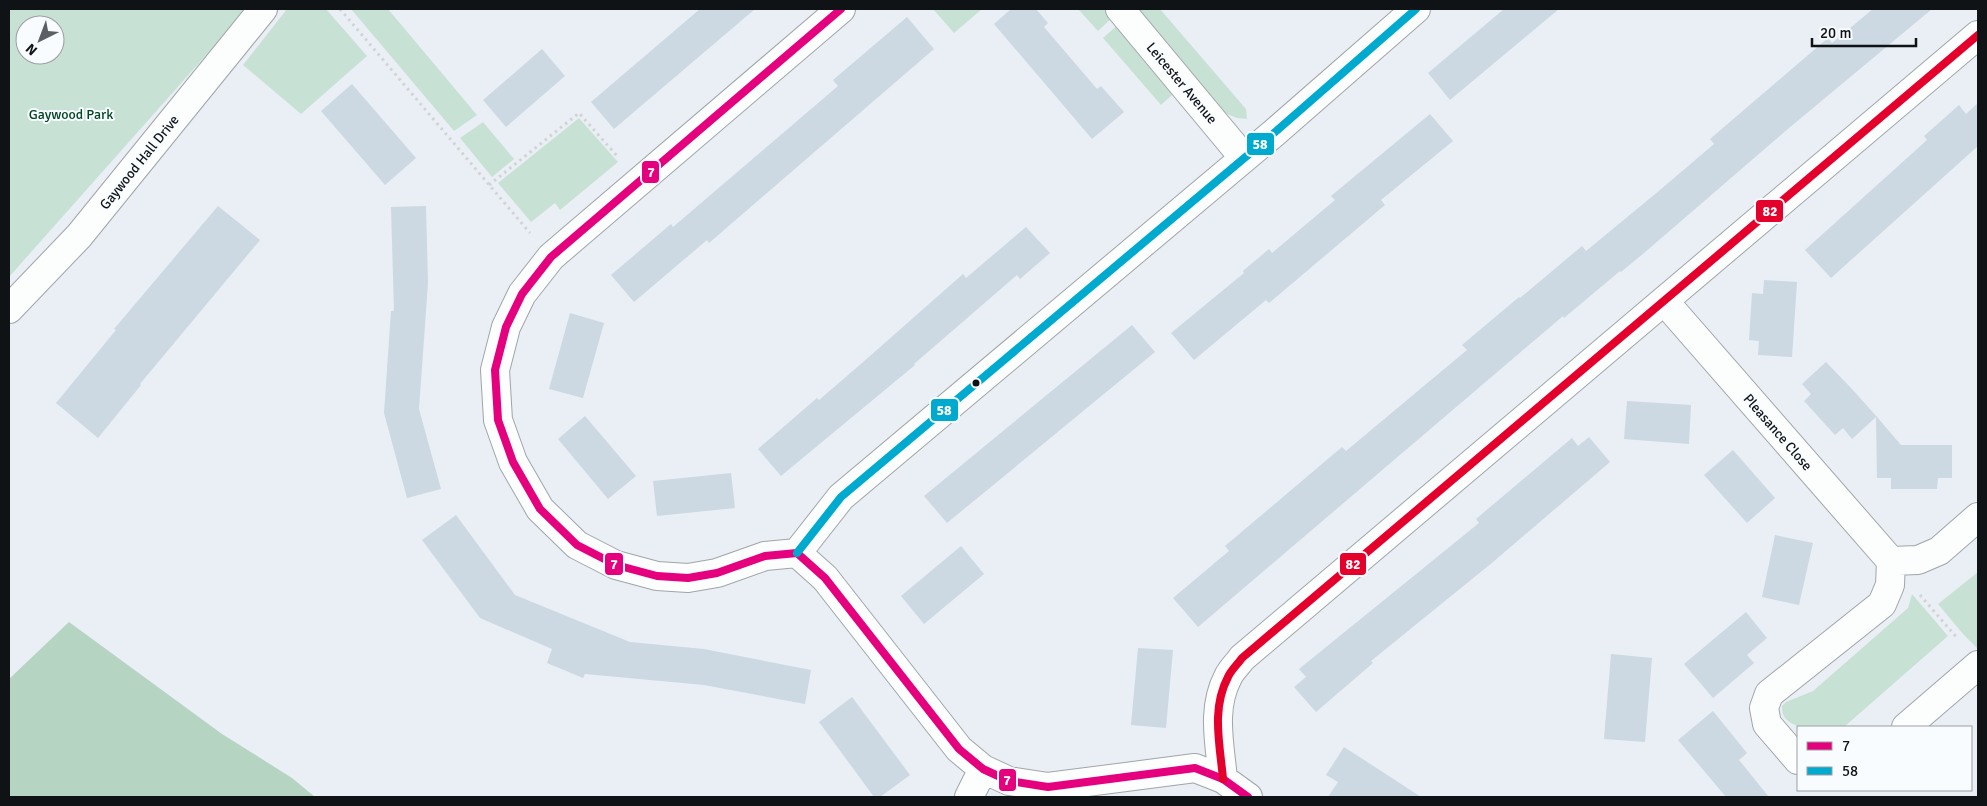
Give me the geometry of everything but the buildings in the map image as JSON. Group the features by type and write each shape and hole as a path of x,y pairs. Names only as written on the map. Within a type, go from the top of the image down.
{"street":[{"name":"Gaywood Hall Drive","path":"9,309 79,236 263,9"},
{"path":"841,9 551,257 522,294 506,327 495,370 498,420 513,462 540,509 577,545 616,565 657,576 688,578 717,573 765,556 796,554 825,578 958,749 983,770 1009,781 1048,786 1194,768 1223,779 1248,797"},
{"name":"Leicester Avenue","path":"1120,9 1244,158"},
{"path":"796,554 841,497 1244,158 1416,9"},
{"path":"1223,779 1216,724 1220,699 1228,677 1242,658 1665,302 1978,35"},
{"name":"Pleasance Close","path":"1665,302 1891,561"},
{"path":"1797,759 1767,724 1764,708 1769,694 1882,604 1890,585 1891,561 1918,560 1939,551 1978,517"},
{"path":"1907,726 1978,665"},
{"path":"969,797 983,770"}],"path":[{"path":"340,9 551,257"},
{"path":"489,185 579,113 639,182"},
{"path":"1891,561 1960,641"}],"green space":[{"name":"Gaywood Park","path":"9,9 247,9 9,277"},
{"path":"287,9 326,9 367,56 301,114 243,65"},
{"path":"351,9 388,9 477,115 454,131"},
{"path":"933,9 982,9 954,33"},
{"path":"1078,9 1110,9 1115,15 1098,31"},
{"path":"1137,9 1160,9 1246,109 1247,119 1237,118 1220,111"},
{"path":"1121,22 1179,89 1161,105 1103,38"},
{"path":"579,118 618,162 560,210 555,203 531,222 498,183"},
{"path":"483,122 514,159 492,177 460,138"},
{"path":"1978,572 1978,639 1977,648 1938,604"},
{"path":"1912,594 1948,636 1845,726 1800,726 1788,721 1783,715 1782,706 1786,702 1813,691 1908,608"},
{"path":"69,622 222,734 292,778 315,797 9,797 9,679"}],"transit line":[{"name":"7","path":"841,9 551,257 522,294 506,327 495,370 498,420 513,462 540,509 577,545 616,565 657,576 688,578 717,573 765,556 797,553 825,578 959,749 983,769 1009,781 1048,787 1195,768 1223,779 1248,797"},
{"name":"58","path":"797,553 841,497 1274,133 1416,9"},
{"name":"82","path":"1223,779 1218,714 1223,689 1229,674 1242,658 1978,35"}]}
